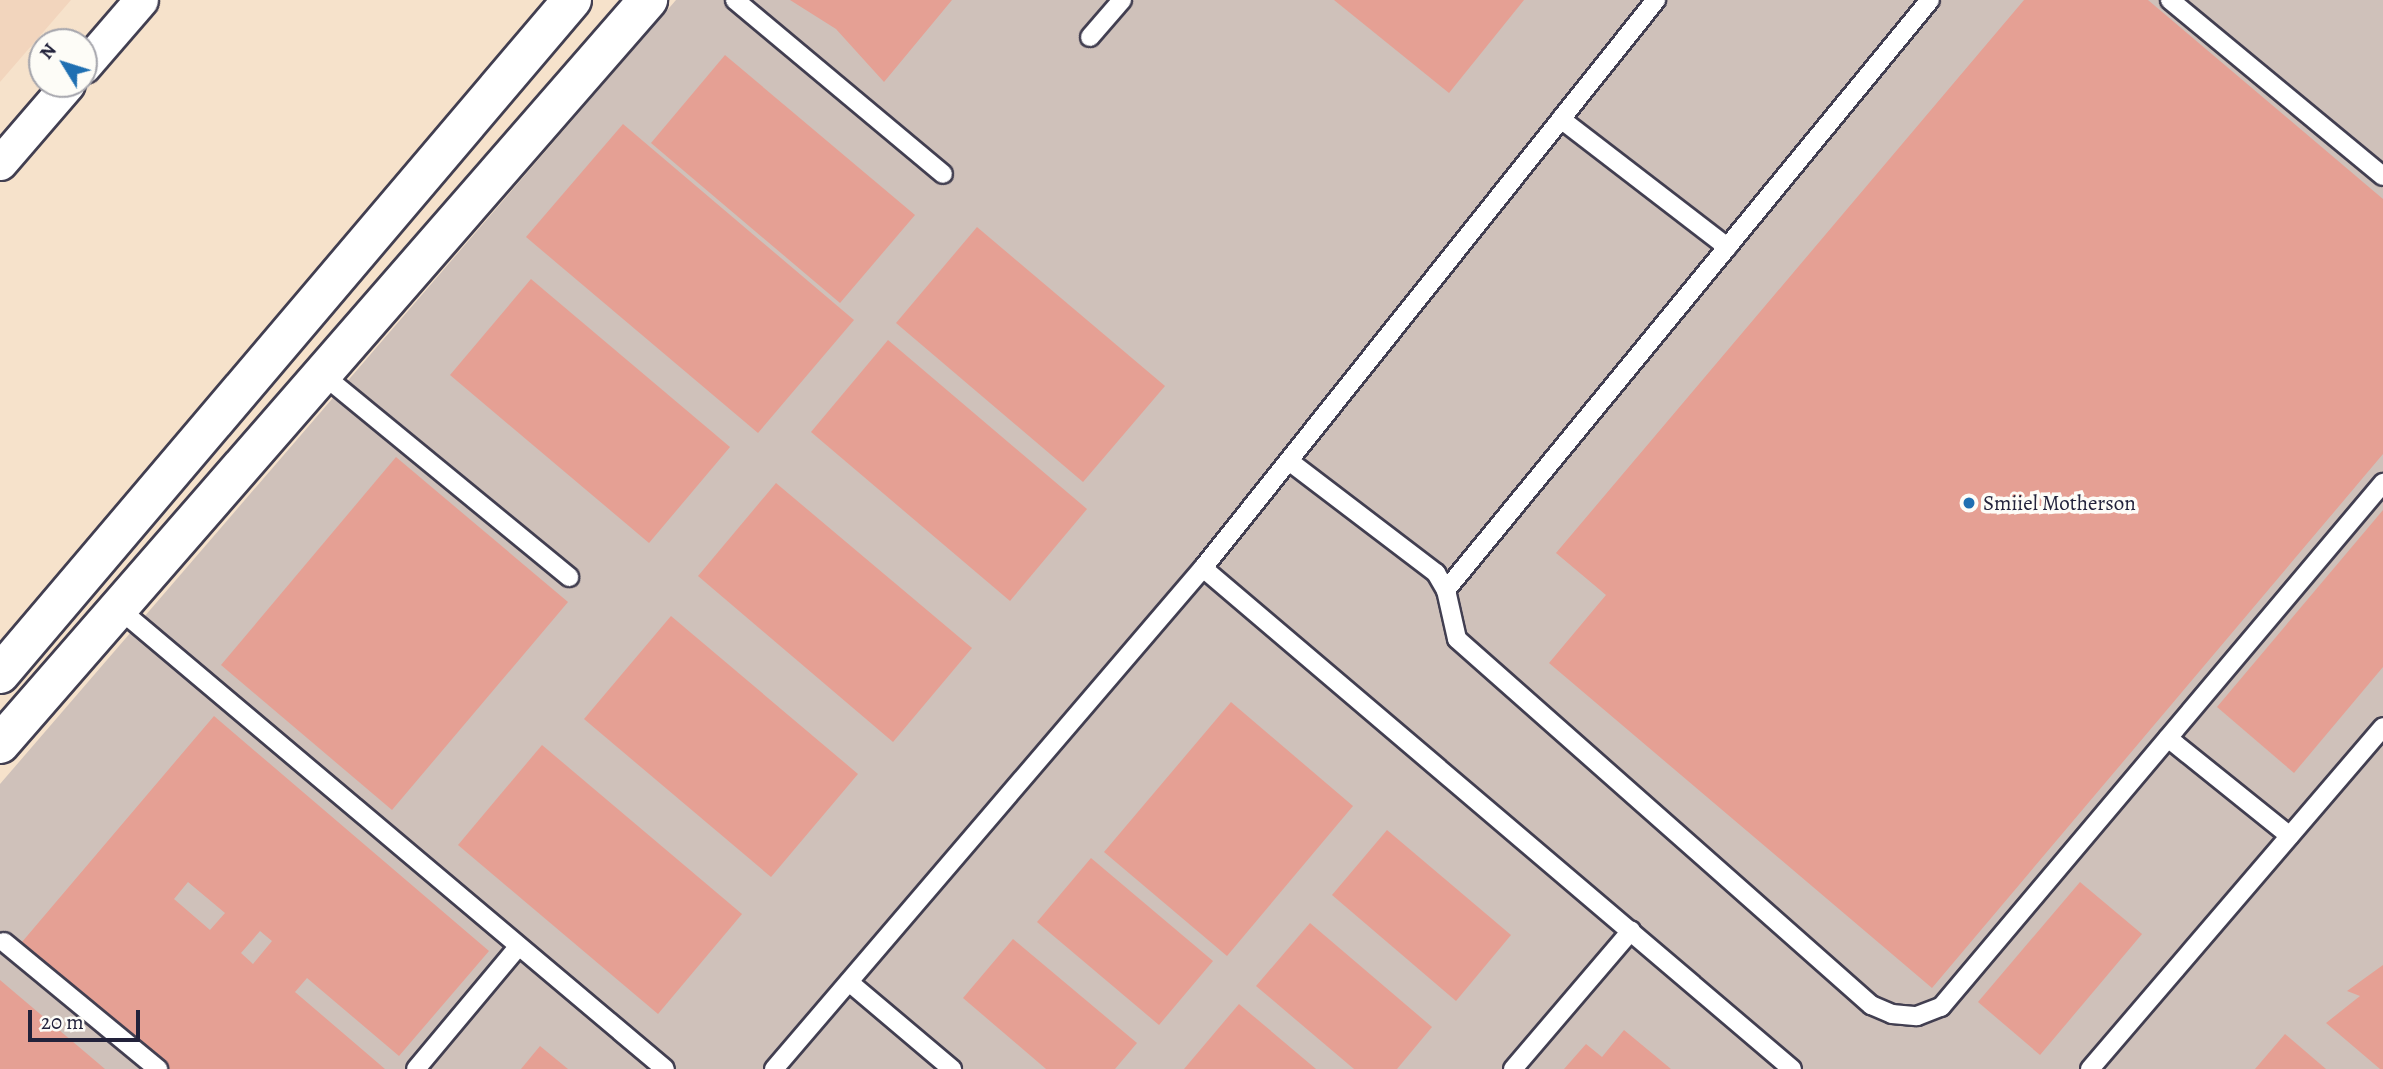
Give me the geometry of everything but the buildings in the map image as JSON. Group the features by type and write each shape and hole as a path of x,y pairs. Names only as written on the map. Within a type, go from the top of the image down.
{"street":[{"path":"98,50 141,0"},
{"path":"0,674 572,0"},
{"path":"0,744 648,0"},
{"path":"0,163 56,98"}],"lane":[{"path":"735,0 943,174"},
{"path":"1090,37 1122,0"},
{"path":"774,1069 1203,568 1656,0"},
{"path":"1446,590 1930,0"},
{"path":"2170,0 2383,176"},
{"path":"1561,119 1727,247"},
{"path":"322,374 569,577"},
{"path":"1289,461 1436,573 1446,590 1457,639 1871,1005 1892,1014 1917,1016 1941,1007 2383,483"},
{"path":"1203,568 1792,1069"},
{"path":"118,608 665,1069"},
{"path":"2090,1069 2383,727"},
{"path":"2168,738 2290,836"},
{"path":"1513,1069 1630,931"},
{"path":"4,942 158,1069"},
{"path":"416,1069 519,946"},
{"path":"849,982 952,1069"}],"shaded area":[{"path":"0,0 71,0 47,28 28,28 28,50 0,82"},
{"path":"676,0 2383,0 2383,1069 0,1069 0,784"}],"place":[{"name":"Smiiel Motherson","path":"1969,503"}]}
